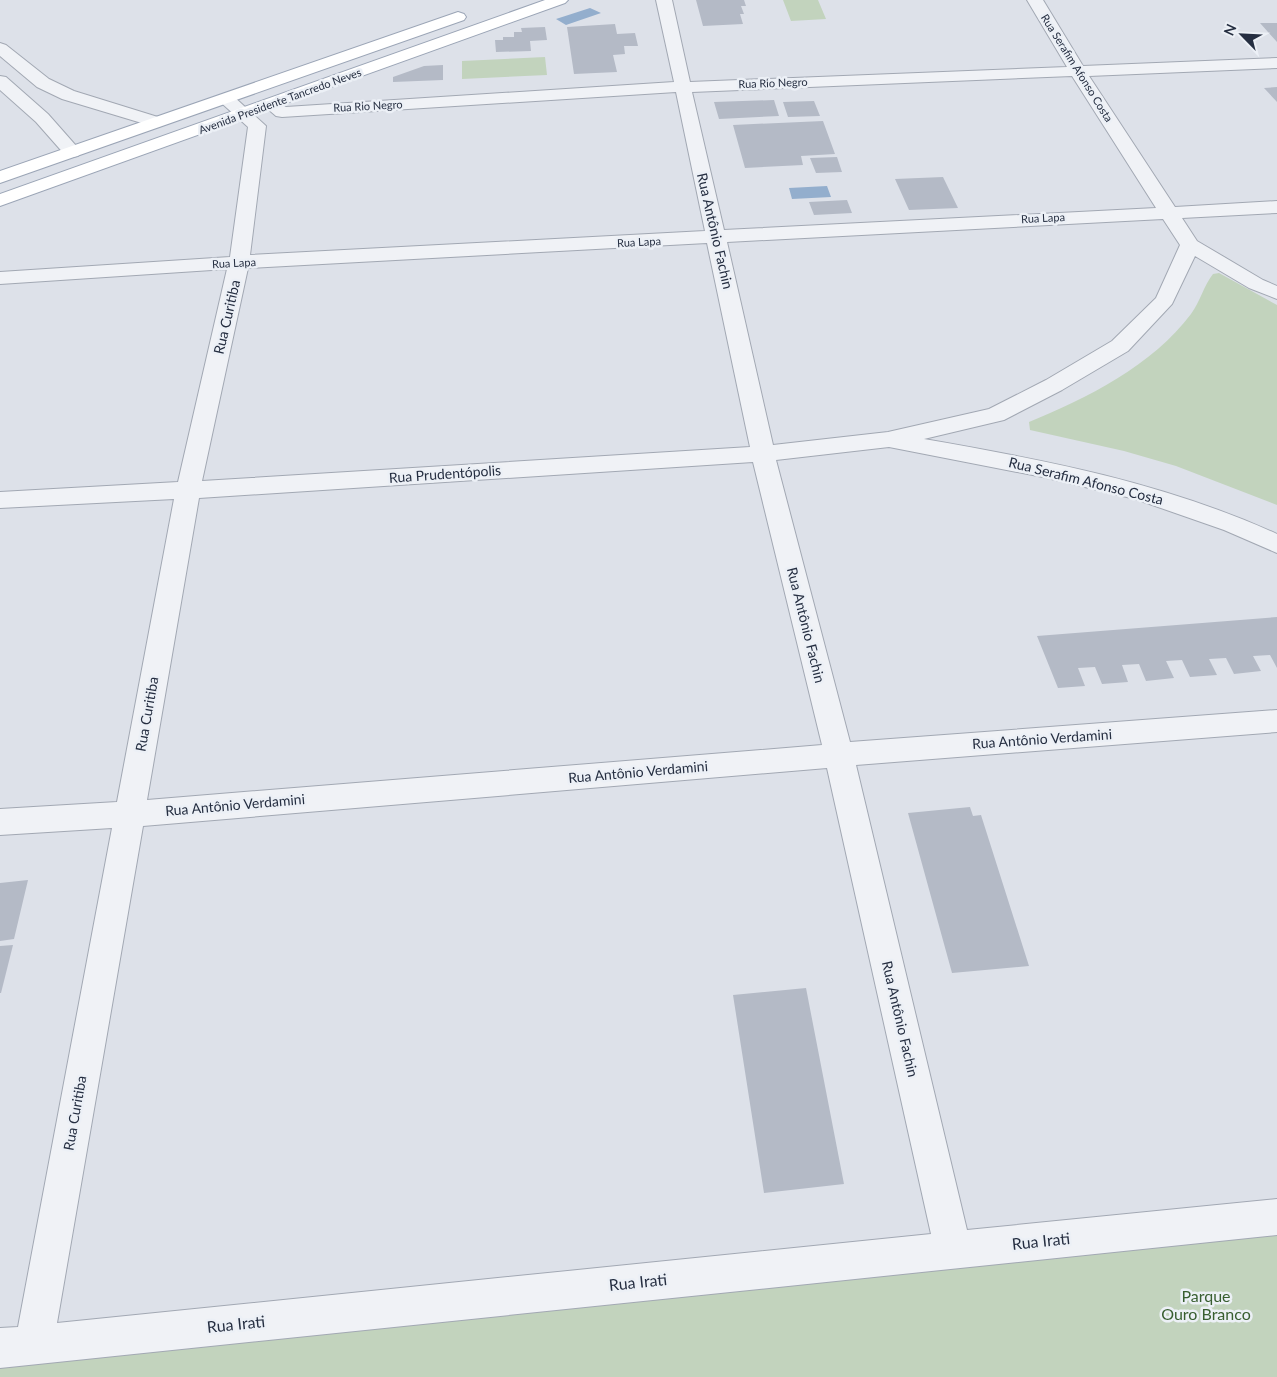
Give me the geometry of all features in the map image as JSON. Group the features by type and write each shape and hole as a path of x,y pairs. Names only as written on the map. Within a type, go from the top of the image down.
{"main road":[{"name":"Avenida Presidente Tancredo Neves","path":"0,200 256,111 560,0"},
{"name":"Avenida Presidente Tancredo Neves","path":"0,177 155,122 256,111 476,10"}],"street":[{"name":"Rua Antônio Fachin","path":"664,0 763,454 839,755 953,1250"},
{"name":"Rua Serafim Afonso Costa","path":"1035,0 1078,72 1169,211"},
{"path":"0,48 43,83 68,95 155,122"},
{"name":"Rua Rio Negro","path":"256,111 682,87 1277,63"},
{"path":"0,81 42,118 72,152"},
{"path":"13,93 43,83"},
{"name":"Rua Curitiba","path":"17,1346 129,814 188,490 239,262 256,111"},
{"name":"Rua Lapa","path":"0,278 239,262 717,238 1277,206"},
{"path":"1169,211 1190,245 1256,284 1277,292"},
{"path":"888,440 996,415 1054,385 1120,346 1164,300 1190,245"},
{"name":"Rua Serafim Afonso Costa","path":"888,440 1000,460 1135,491 1244,527 1277,544"},
{"name":"Rua Prudentópolis","path":"0,500 763,454 888,440"},
{"name":"Rua Antônio Verdamini","path":"0,822 129,814 1277,721"},
{"name":"Rua Irati","path":"17,1346 1277,1217"}],"green space":[{"path":"783,0 818,0 826,19 791,21"},
{"path":"545,57 547,75 462,79 462,61"},
{"path":"1219,273 1277,305 1277,505 1176,466 1124,451 1030,430 1029,422 1073,403 1095,391 1138,365 1158,349 1191,314 1213,274"},
{"name":"Parque Ouro Branco","path":"1277,1227 1277,1377 0,1377 0,1360"}],"water":[{"path":"590,8 601,13 566,25 556,19"},
{"path":"827,186 831,197 792,199 789,188"}],"building":[{"path":"696,0 744,0 746,6 741,6 744,14 740,14 743,24 703,26"},
{"path":"1260,23 1277,23 1277,42"},
{"path":"615,24 617,34 635,33 638,46 624,46 625,54 613,55 617,72 574,74 567,27"},
{"path":"545,27 547,40 530,41 531,51 496,52 495,40 503,40 503,37 514,37 514,32 522,32 521,28"},
{"path":"443,65 443,80 393,82 393,77 424,66"},
{"path":"1277,87 1277,102 1264,88"},
{"path":"774,100 779,116 719,119 714,102"},
{"path":"814,101 820,116 788,117 783,102"},
{"path":"823,121 835,154 801,156 803,165 745,168 733,125"},
{"path":"837,157 842,172 816,173 810,158"},
{"path":"943,177 958,208 909,210 895,179"},
{"path":"847,200 852,213 814,215 809,202"},
{"path":"1277,617 1277,668 1270,655 1253,656 1261,671 1234,674 1226,658 1209,659 1217,675 1190,677 1182,660 1166,661 1174,678 1146,681 1139,664 1122,665 1128,682 1102,684 1095,667 1078,668 1085,686 1058,688 1037,636"},
{"path":"970,807 973,816 981,815 1029,966 952,973 908,813"},
{"path":"28,880 14,939 0,941 0,883"},
{"path":"13,945 1,993 0,993 0,946"},
{"path":"806,988 844,1184 764,1193 733,995"}]}
